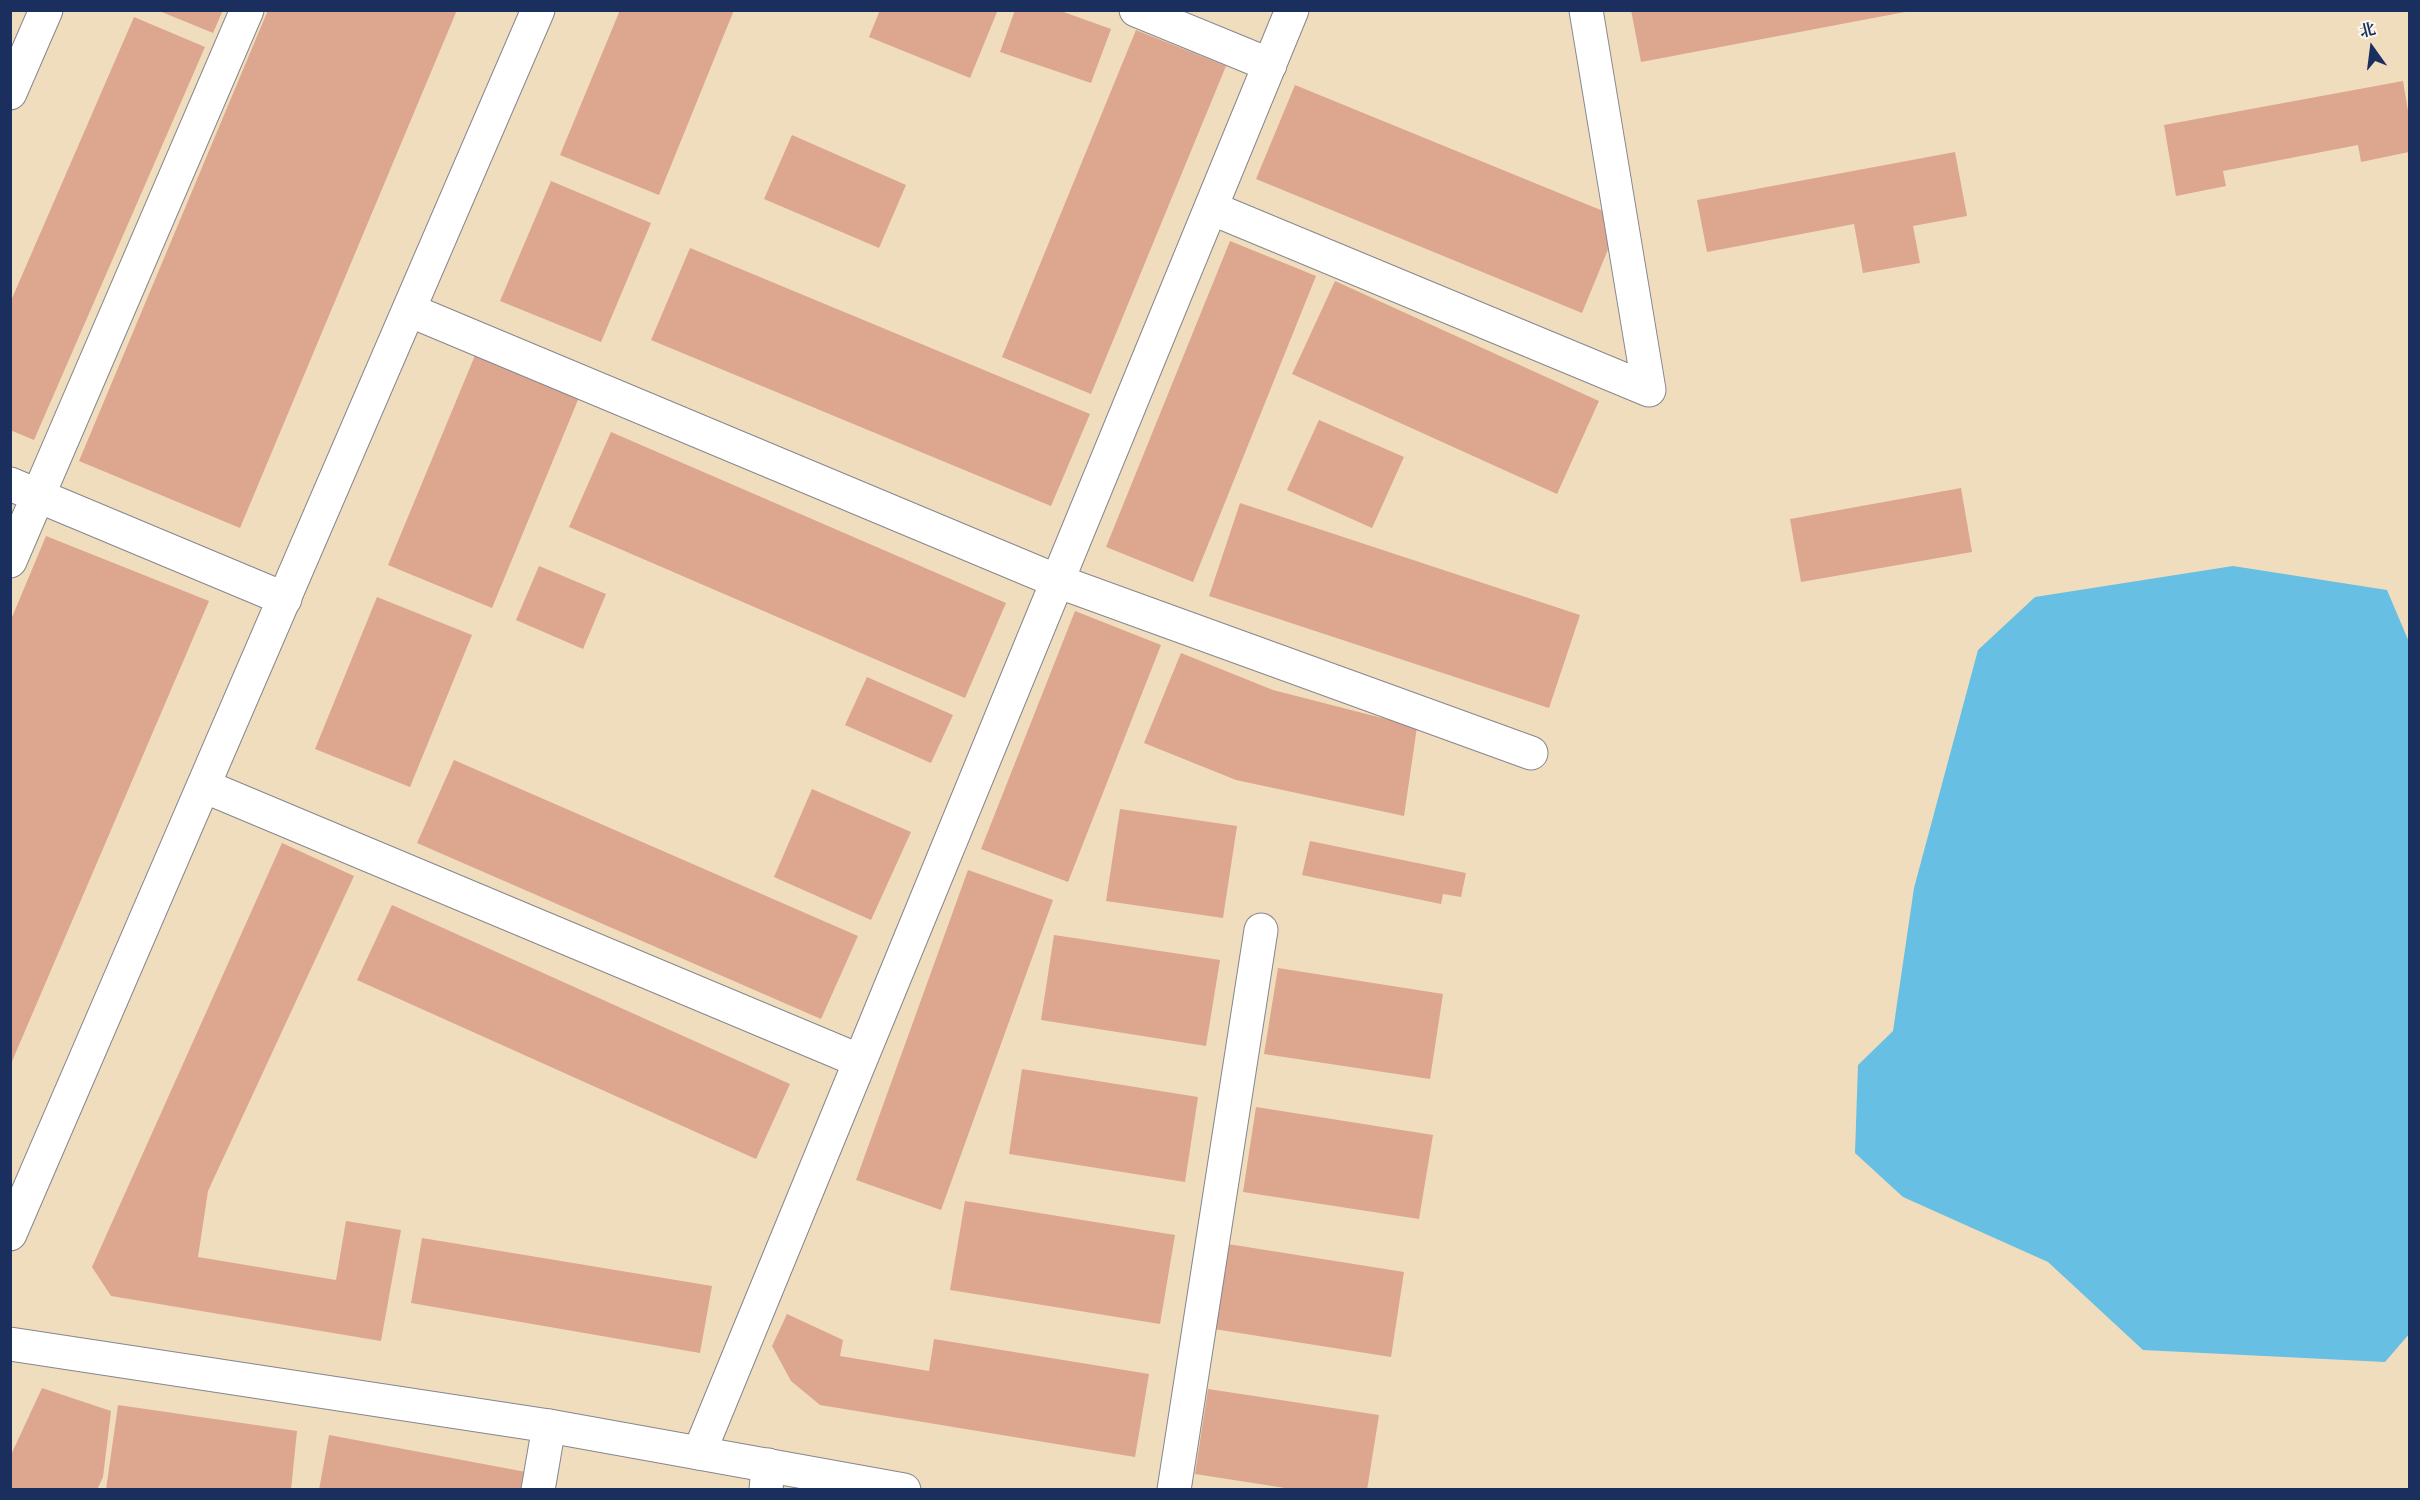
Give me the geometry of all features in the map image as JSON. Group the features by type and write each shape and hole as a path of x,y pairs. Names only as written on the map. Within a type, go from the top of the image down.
{"street":[{"path":"10,93 46,10"},
{"path":"10,561 25,490 247,10"},
{"path":"10,1234 538,10"},
{"path":"1136,10 1270,65"},
{"path":"699,1453 1292,10"},
{"path":"1211,208 1649,390 1586,10"},
{"path":"409,310 1057,581 1531,753"},
{"path":"25,490 285,599"},
{"path":"204,786 860,1061"},
{"path":"1174,1490 1261,930"},
{"path":"10,1344 549,1426 699,1453 767,1477 904,1490"},
{"path":"538,1490 549,1426"}],"water":[{"path":"2233,566 2387,590 2409,642 2410,1333 2385,1362 2143,1350 2048,1262 1903,1197 1855,1153 1858,1065 1893,1031 1914,888 1978,650 2035,597"}],"building":[{"path":"157,10 223,10 213,33"},
{"path":"268,10 457,10 240,528 79,461"},
{"path":"620,10 734,10 659,195 560,155"},
{"path":"880,10 994,10 997,12 970,78 869,37"},
{"path":"1015,10 1058,10 1111,29 1091,83 1000,52"},
{"path":"1631,10 1904,10 1905,12 1641,62"},
{"path":"134,17 205,47 34,440 10,430 10,303"},
{"path":"1136,30 1226,66 1091,394 1002,357"},
{"path":"2403,81 2409,117 2409,152 2361,162 2358,145 2223,171 2226,186 2176,196 2164,125"},
{"path":"1295,85 1608,213 1611,242 1582,313 1256,179"},
{"path":"792,135 906,185 879,248 764,199"},
{"path":"1955,152 1967,216 1913,226 1920,263 1863,273 1854,224 1707,252 1697,200"},
{"path":"551,181 651,223 601,342 500,301"},
{"path":"1230,241 1316,276 1193,582 1106,547"},
{"path":"690,248 1090,414 1051,506 651,340"},
{"path":"1335,281 1599,401 1557,494 1292,374"},
{"path":"476,353 580,395 492,608 388,565"},
{"path":"1319,420 1404,457 1372,528 1287,490"},
{"path":"611,432 1006,603 965,698 569,527"},
{"path":"1961,488 1972,552 1801,582 1790,519"},
{"path":"1240,503 1580,615 1549,708 1209,596"},
{"path":"46,536 209,601 10,1066 10,622"},
{"path":"539,566 606,594 583,649 516,620"},
{"path":"377,597 472,635 410,787 315,749"},
{"path":"1075,611 1161,645 1068,882 981,849"},
{"path":"1181,653 1273,690 1417,727 1404,816 1236,780 1144,743"},
{"path":"867,677 953,715 931,763 845,725"},
{"path":"454,760 858,936 821,1019 417,843"},
{"path":"812,789 911,832 871,920 774,877"},
{"path":"1120,809 1237,826 1223,918 1106,901"},
{"path":"1310,841 1466,873 1461,897 1443,894 1441,904 1302,875"},
{"path":"282,843 354,876 208,1191 198,1257 336,1280 346,1221 401,1230 381,1341 111,1296 92,1267"},
{"path":"968,870 1053,900 941,1210 856,1180"},
{"path":"392,905 790,1084 756,1159 357,980"},
{"path":"1054,935 1220,960 1206,1046 1041,1020"},
{"path":"1278,968 1443,994 1430,1079 1264,1054"},
{"path":"1022,1069 1198,1097 1185,1182 1009,1154"},
{"path":"1256,1107 1433,1135 1419,1219 1243,1192"},
{"path":"965,1201 1175,1235 1160,1324 950,1290"},
{"path":"422,1238 712,1286 700,1353 411,1303"},
{"path":"1228,1244 1404,1272 1391,1357 1214,1329"},
{"path":"787,1314 843,1340 840,1356 929,1371 934,1339 1149,1374 1135,1457 820,1405 791,1381 772,1346"},
{"path":"42,1388 111,1411 103,1477 97,1490 10,1490 10,1457"},
{"path":"1208,1389 1379,1415 1367,1490 1298,1490 1195,1474"},
{"path":"118,1405 297,1431 291,1490 106,1490"},
{"path":"329,1435 526,1472 523,1490 319,1490"}]}
